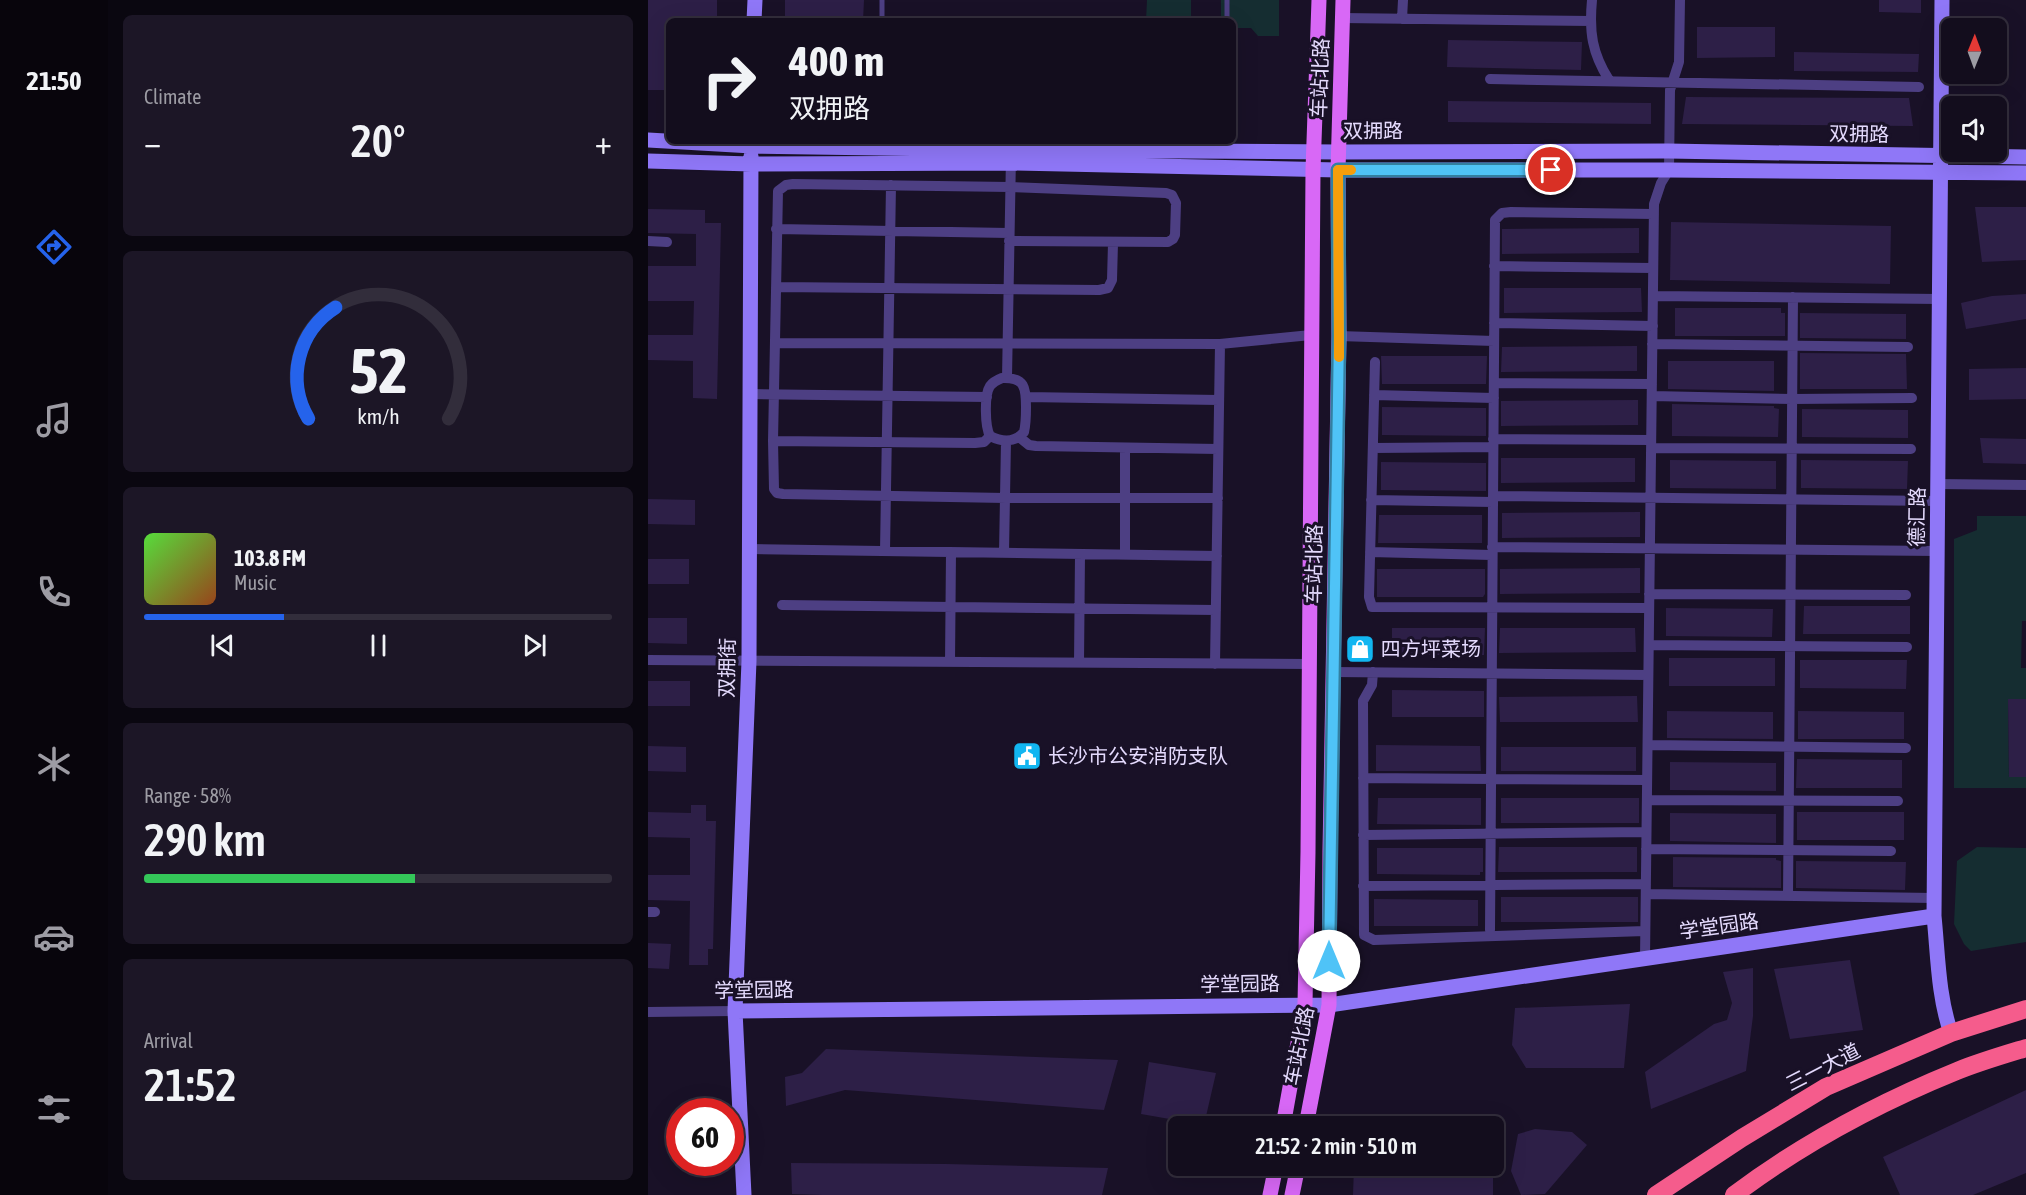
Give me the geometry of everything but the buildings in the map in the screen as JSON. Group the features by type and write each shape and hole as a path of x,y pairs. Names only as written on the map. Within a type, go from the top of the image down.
{"highway":[{"name":"三一大道","path":"1656,1195 1742,1138 1826,1087 1951,1033 2026,1009"},
{"path":"1734,1195 1774,1164 1854,1118 1958,1070 2026,1048"}],"main road":[{"name":"车站北路","path":"1285,1116 1305,1004 1313,170 1318,0"},
{"name":"车站北路","path":"1308,1116 1329,1005 1339,336 1338,152 1343,0"},
{"path":"1270,1195 1274,1176"},
{"path":"1292,1195 1296,1176"}],"street":[{"path":"754,18 755,0"},
{"path":"1402,0 1402,19"},
{"path":"1592,0 1591,21 1599,63 1610,80"},
{"path":"1645,958 1654,214 1655,196 1669,170 1670,90 1679,63 1680,0"},
{"name":"德汇路","path":"1942,0 1934,916 1942,998 1951,1033"},
{"path":"1342,18 1591,21"},
{"path":"1490,79 1919,87"},
{"name":"双拥路","path":"648,140 666,141"},
{"name":"双拥街","path":"744,1195 735,1011 749,662 752,144"},
{"name":"双拥路","path":"882,144 1011,156 1313,170 1669,170 1942,164 2026,158"},
{"name":"双拥路","path":"648,161 751,164 1011,156 1668,150 1942,164 2026,173"},
{"path":"1007,378 1011,156"},
{"path":"776,230 891,231 1113,243 1162,243 1173,239 1175,235 1175,198 1166,193 1010,187 786,185 778,191 776,230 772,482 777,493 1005,498 1218,498"},
{"path":"885,551 891,185"},
{"path":"1490,930 1495,220 1502,213 1654,214"},
{"path":"648,241 667,242"},
{"path":"776,287 1105,289 1112,280 1113,243"},
{"path":"1494,266 1653,268"},
{"path":"1653,296 1939,299"},
{"path":"1788,896 1793,297"},
{"path":"1494,323 1653,326"},
{"path":"775,343 1220,344 1311,335"},
{"path":"1339,336 1494,341"},
{"path":"1215,664 1220,344"},
{"path":"1652,344 1908,347"},
{"path":"1375,362 1369,597 1372,607 1649,608"},
{"path":"998,379 1016,379 1024,385 1026,397 1024,432 1019,437 1006,441 990,436 987,425 987,397 990,385 998,379"},
{"path":"1494,383 1652,384"},
{"path":"750,394 987,397"},
{"path":"1374,395 1494,398"},
{"path":"1652,396 1792,399 1912,398"},
{"path":"1026,397 1219,400"},
{"path":"773,441 975,443 984,442 990,436"},
{"path":"1019,437 1029,445 1036,446 1218,449"},
{"path":"1004,553 1006,441"},
{"path":"1373,448 1493,443 1911,449"},
{"path":"1125,448 1125,555"},
{"path":"1938,484 2026,485"},
{"path":"1371,500 1651,497 1938,501"},
{"path":"749,549 1217,556"},
{"path":"1370,552 1650,549 1937,551"},
{"path":"950,662 951,552"},
{"path":"1079,663 1080,554"},
{"path":"1649,594 1906,596"},
{"path":"782,605 1216,610"},
{"path":"1649,645 1907,647"},
{"path":"648,660 1310,664"},
{"path":"1333,672 1648,675"},
{"path":"1373,672 1372,685 1363,700 1364,935 1374,940 1645,931"},
{"path":"1648,745 1906,748"},
{"path":"1363,778 1647,780"},
{"path":"1647,800 1898,801"},
{"path":"1363,835 1646,832"},
{"path":"1646,849 1892,851"},
{"path":"1363,886 1490,885 1788,896 1934,898"},
{"name":"学堂园路","path":"648,1012 1329,1005 1934,916"}],"lane":[{"path":"882,0 882,18"},
{"path":"1227,0 1227,18"}],"green space":[{"path":"1147,0 1191,0 1191,18 1146,18"},
{"path":"1221,0 1279,0 1279,36 1258,36 1251,28 1236,28 1236,18 1221,18"},
{"path":"1977,516 2026,516 2026,621 2022,621 2021,668 2026,668 2026,699 2008,700 2009,777 2026,777 2026,788 1954,788 1954,539 1977,530"},
{"path":"1977,847 2026,848 2026,942 1971,951 1964,944 1954,924 1957,861"}],"slow traffic":[{"path":"1339,357 1338,170 1351,170"}],"place":[{"name":"四方坪菜场","path":"1360,649"},
{"name":"长沙市公安消防支队","path":"1027,756"}],"route":[{"path":"1329,961 1339,336 1338,170 1551,170"}]}
